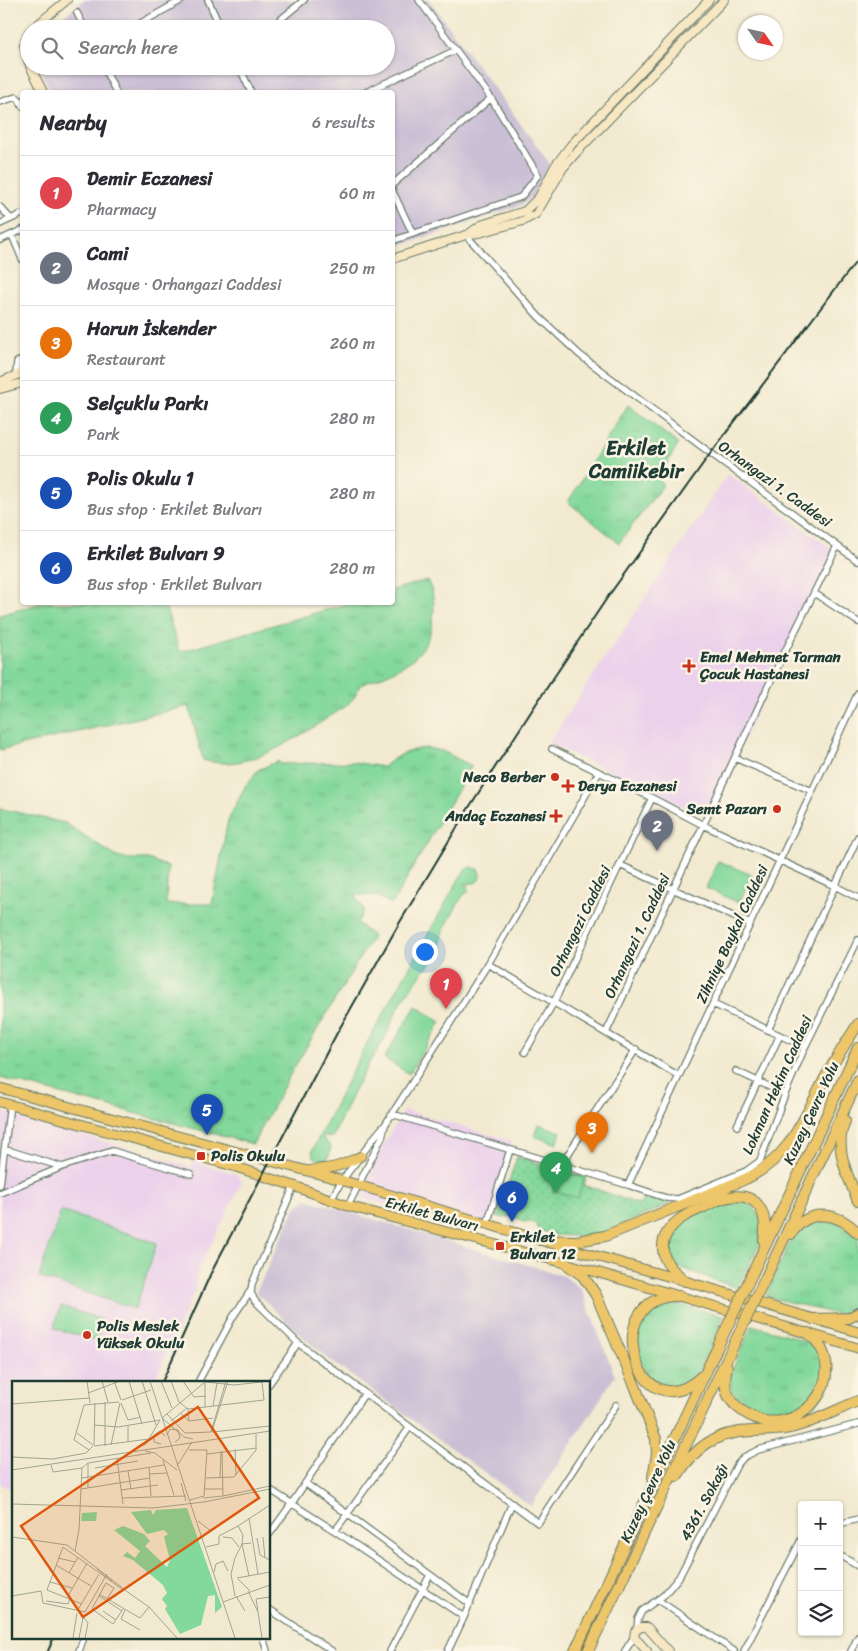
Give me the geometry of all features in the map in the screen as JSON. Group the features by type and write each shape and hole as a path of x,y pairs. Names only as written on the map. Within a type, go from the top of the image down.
{"highway":[{"path":"540,1240 577,1241 605,1236 741,1181 761,1171 776,1159 794,1137 834,1062 858,1024"},
{"name":"Kuzey Çevre Yolu","path":"575,1651 858,1048"},
{"name":"Kuzey Çevre Yolu","path":"588,1651 858,1080"},
{"path":"858,1092 843,1124 840,1145 842,1157 858,1201"},
{"path":"685,1281 665,1260 663,1246 665,1237 672,1226 686,1214 718,1200 741,1197 751,1200 760,1207 766,1226 762,1251"},
{"path":"774,1259 795,1227 809,1218 824,1215 834,1217 858,1233"},
{"path":"565,1263 583,1276 596,1295 656,1439 657,1454 652,1487"},
{"path":"680,1296 660,1299 640,1314 636,1322 633,1342 637,1366 641,1374 651,1384 661,1389 671,1390 692,1384 708,1367"},
{"path":"813,1319 849,1318 858,1313"},
{"path":"734,1344 724,1379 725,1390 730,1400 739,1409 754,1418 769,1422 786,1422 805,1415 816,1407 828,1393 834,1380 835,1367 832,1358 823,1344 808,1333"},
{"path":"655,1511 689,1459 697,1450 711,1441 723,1435 736,1432 792,1428 858,1401"}],"main road":[{"name":"Erkilet Bulvarı","path":"0,1088 341,1180 858,1332"},
{"name":"Erkilet Bulvarı","path":"0,1102 209,1159 294,1186 348,1206 565,1263 858,1348"},
{"path":"308,1172 345,1164 361,1156"}],"street":[{"path":"43,20 67,0"},
{"path":"146,20 181,0"},
{"path":"208,0 217,20"},
{"path":"281,20 304,0"},
{"path":"395,240 521,197 538,175 491,98 419,0"},
{"path":"466,235 482,225 525,211 539,197 555,166 570,145 709,0"},
{"path":"395,258 466,235 523,221 536,214 564,168 575,154 724,0"},
{"path":"77,12 81,20"},
{"path":"370,90 456,50"},
{"path":"34,75 42,90"},
{"path":"108,75 115,90"},
{"path":"243,75 250,90"},
{"path":"0,102 14,97 20,101"},
{"path":"395,183 491,98"},
{"path":"395,196 413,234"},
{"path":"0,206 11,219"},
{"path":"0,224 20,215"},
{"path":"0,240 20,231"},
{"path":"12,235 20,248"},
{"name":"Orhangazi 1. Caddesi","path":"466,235 540,316 580,355 705,450 838,546 773,676 606,1033"},
{"path":"0,382 19,374 17,362 20,361"},
{"path":"0,390 20,383"},
{"path":"838,546 858,561"},
{"path":"814,593 858,622"},
{"name":"Zihniye Baykal Caddesi","path":"628,1185 858,693"},
{"path":"552,749 703,825 858,898"},
{"path":"735,758 812,791"},
{"path":"331,1200 341,1180 375,1135 385,1125 488,964 599,772"},
{"name":"Orhangazi Caddesi","path":"525,1052 554,1002 652,798"},
{"path":"768,1030 858,837"},
{"path":"620,865 750,924"},
{"name":"Lokman Hekim Caddesi","path":"392,1114 666,1198 678,1199 752,1168 760,1160 784,1094 858,940"},
{"path":"488,964 636,1049 679,1076"},
{"path":"713,1004 805,1047"},
{"path":"737,1126 780,1035"},
{"path":"561,1165 636,1049"},
{"path":"736,1070 784,1094"},
{"path":"0,1185 3,1146 10,1104"},
{"path":"348,1206 382,1136 385,1125"},
{"path":"3,1146 62,1166"},
{"path":"487,1224 510,1150"},
{"path":"0,1193 62,1166 112,1151 191,1174"},
{"path":"199,1381 233,1317 251,1290 294,1186"},
{"path":"251,1290 255,1301 298,1343 538,1523 616,1405"},
{"path":"270,1383 298,1343"},
{"path":"270,1534 365,1393"},
{"name":"4361. Sokağı","path":"625,1651 636,1633 638,1619 642,1611 670,1589 679,1577 737,1465 744,1457 753,1452 858,1424"},
{"path":"335,1531 410,1427"},
{"path":"305,1483 470,1604"},
{"path":"270,1490 464,1617"},
{"path":"448,1651 470,1604 512,1503"},
{"path":"843,1523 858,1519"},
{"path":"744,1651 798,1546"},
{"path":"843,1557 858,1566"},
{"path":"390,1651 430,1575"},
{"path":"658,1600 734,1651"},
{"path":"270,1610 332,1651"},
{"path":"647,1651 636,1633 642,1627 647,1627 668,1651"},
{"path":"851,1651 858,1636"},
{"path":"79,1651 84,1638"},
{"path":"263,1638 267,1651"}],"shaded area":[{"path":"84,0 429,0 550,164 532,197 522,205 395,247 395,90 50,90 42,75 395,75 395,20 60,20"},
{"name":"Emel Mehmet Tarman Çocuk Hastanesi","path":"728,474 833,550 707,817 548,743"},
{"path":"404,1110 512,1141 485,1228 353,1196"},
{"name":"Polis Meslek Yüksek Okulu","path":"0,1111 191,1167 193,1161 236,1174 242,1182 197,1273 196,1287 154,1381 12,1381 12,1490 0,1484"},
{"path":"306,1199 564,1276 581,1289 615,1376 531,1506 327,1358 256,1292 295,1208"}],"green space":[{"path":"628,405 678,444 658,479 663,485 619,543 568,502"},
{"path":"427,580 431,589 434,608 430,633 425,645 408,662 397,669 360,685 354,698 345,707 295,738 259,756 222,763 203,760 189,706 0,750 0,615 35,605 165,605 180,652 343,605 395,605 395,589"},
{"path":"427,748 442,751 472,766 392,904 374,895 355,895 364,910 357,923 373,936 291,1073 253,1144 0,1078 0,809 65,823 117,857 148,859 168,867 166,904 212,904 228,820 246,785 258,770 278,761 280,764 353,762 383,767 403,754"},
{"path":"718,861 752,875 739,903 706,888"},
{"path":"470,867 478,869 480,873 479,880 475,883 464,884 468,886 469,890 462,897 445,928 438,953 416,981 397,1010 385,1038 369,1063 333,1136 330,1138 324,1135 323,1138 331,1147 329,1156 322,1161 318,1160 314,1157 312,1151 361,1054 459,879 465,870"},
{"path":"416,1006 441,1022 409,1074 384,1058"},
{"path":"538,1124 561,1132 557,1144 534,1136"},
{"path":"517,1157 586,1177 584,1186 640,1205 644,1197 670,1204 592,1237 555,1235 541,1231 537,1228 536,1224 529,1221 524,1222 512,1216 504,1218 497,1216"},
{"path":"558,1170 584,1178 578,1198 553,1191"},
{"path":"741,1200 753,1206 764,1226 758,1247 737,1288 676,1266 667,1253 669,1235 686,1219 728,1201"},
{"path":"61,1211 157,1243 135,1309 39,1277"},
{"path":"815,1219 837,1222 858,1237 858,1308 850,1313 836,1314 766,1296 794,1233"},
{"path":"669,1302 724,1316 699,1371 687,1381 671,1387 658,1383 647,1374 640,1359 637,1343 639,1327 646,1313 658,1304"},
{"path":"61,1306 103,1320 96,1341 54,1328"},
{"path":"752,1325 791,1336 810,1344 826,1355 831,1362 833,1370 832,1379 828,1388 823,1396 809,1409 799,1414 768,1418 749,1411 738,1401 731,1388 730,1377"}],"railway":[{"path":"162,1381 211,1273 337,1033 400,922 468,809 607,598 707,458 858,259"},
{"path":"48,1651 54,1638"}],"place":[{"name":"Emel Mehmet Tarman Çocuk Hastanesi","path":"689,666"},
{"name":"Neco Berber","path":"555,777"},
{"name":"Derya Eczanesi","path":"568,786"},
{"name":"Semt Pazarı","path":"777,809"},
{"name":"Andaç Eczanesi","path":"556,816"},
{"name":"Cami","path":"657,851"},
{"name":"Demir Eczanesi","path":"446,1009"},
{"name":"Polis Okulu 1","path":"207,1135"},
{"name":"Harun İskender","path":"592,1153"},
{"name":"Polis Okulu","path":"201,1156"},
{"name":"Selçuklu Parkı","path":"556,1193"},
{"name":"Erkilet Bulvarı 9","path":"512,1222"},
{"name":"Erkilet Bulvarı 12","path":"500,1246"},
{"name":"Polis Meslek Yüksek Okulu","path":"87,1335"}],"district":[{"name":"Erkilet Camiikebir","path":"636,460"}]}
